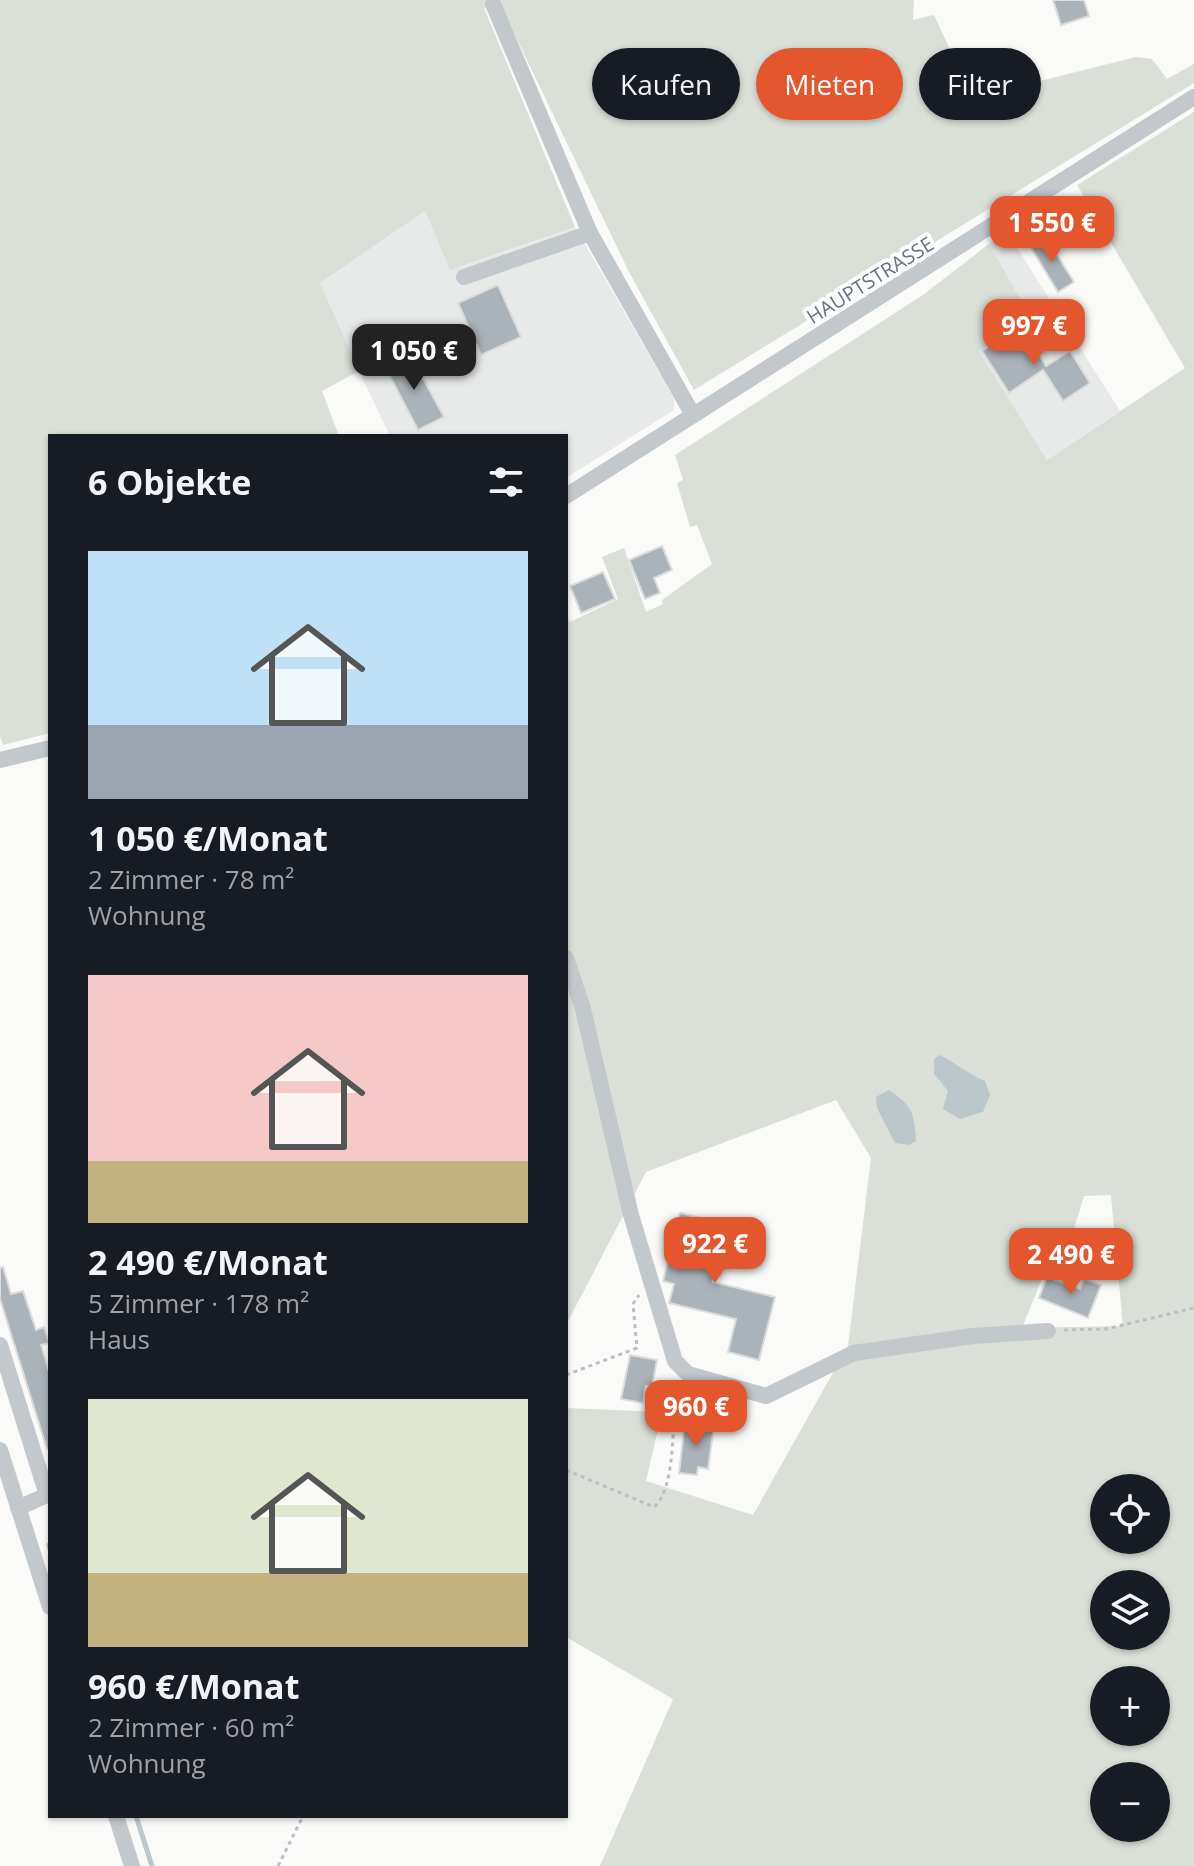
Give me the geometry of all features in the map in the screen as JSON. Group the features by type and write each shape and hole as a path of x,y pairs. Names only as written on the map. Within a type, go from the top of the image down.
{"street":[{"path":"493,4 590,233 693,415"},
{"name":"HAUPTSTRASSE","path":"568,495 1194,97"},
{"path":"464,277 590,233"},
{"path":"0,760 48,748"},
{"path":"568,964 583,1009 631,1215 675,1361 688,1374 766,1396 854,1353 973,1336 1048,1331"},
{"path":"0,1345 47,1495 18,1508"},
{"path":"0,1450 48,1601"},
{"path":"117,1818 132,1866"}],"path":[{"path":"568,1374 637,1348 633,1304 636,1297 653,1288"},
{"path":"1048,1331 1106,1329 1194,1308"},
{"path":"568,1471 654,1507 663,1499 669,1477 675,1361"},
{"path":"278,1866 302,1818"}],"shaded area":[{"path":"0,0 914,0 913,20 934,15 949,48 919,48 919,120 1041,120 1041,81 1136,57 1152,59 1167,79 1194,64 1194,83 694,390 629,272 499,2 484,8 575,227 450,270 425,211 320,283 359,371 322,391 338,434 48,434 48,734 3,745 0,736"},
{"path":"1194,112 1194,1866 600,1866 673,1699 568,1638 568,1408 662,1412 646,1481 753,1515 848,1346 871,1158 836,1100 646,1172 568,1321 568,619 570,622 618,599 602,557 624,548 646,612 663,604 662,600 712,564 697,525 690,527 677,483 683,480 675,455 923,295 989,244 1031,317 979,351 1047,460 1185,368 1077,185","holes":["1111,1195 1123,1326 1022,1328 1050,1259 1063,1264 1084,1196"]},
{"path":"425,211 450,270 575,227 674,398 674,410 568,477 568,434 389,434 320,283"},
{"path":"1007,232 1120,411 1047,460 979,351 1031,317 989,244"},
{"path":"939,1055 985,1081 990,1095 983,1112 960,1119 943,1109 948,1091 934,1074 934,1059"},
{"path":"889,1090 908,1106 913,1117 916,1141 909,1145 895,1143 877,1108 876,1097"}],"building":[{"path":"1053,0 1084,0 1089,16 1061,25"},
{"path":"1045,236 1074,282 1058,292 1030,246"},
{"path":"498,285 521,337 481,355 458,303"},
{"path":"1011,332 1024,351 1033,345 1046,366 1070,351 1090,383 1063,401 1043,370 1009,393 982,351"},
{"path":"410,354 444,417 418,430 385,367"},
{"path":"662,546 672,570 654,578 660,593 645,599 629,560"},
{"path":"603,572 615,599 581,613 570,586"},
{"path":"680,1213 727,1225 713,1282 775,1297 759,1360 728,1352 736,1319 669,1303 674,1284 663,1281"},
{"path":"3,1267 11,1294 23,1291 36,1330 44,1327 48,1340 48,1343 41,1345 48,1368 48,1449 0,1299 0,1268"},
{"path":"1047,1277 1080,1289 1084,1279 1101,1285 1088,1318 1039,1298"},
{"path":"630,1355 657,1360 652,1387 646,1386 643,1403 621,1399"},
{"path":"685,1422 714,1426 708,1469 698,1467 697,1475 679,1473"}],"waterway":[{"path":"137,1818 152,1866"}]}
